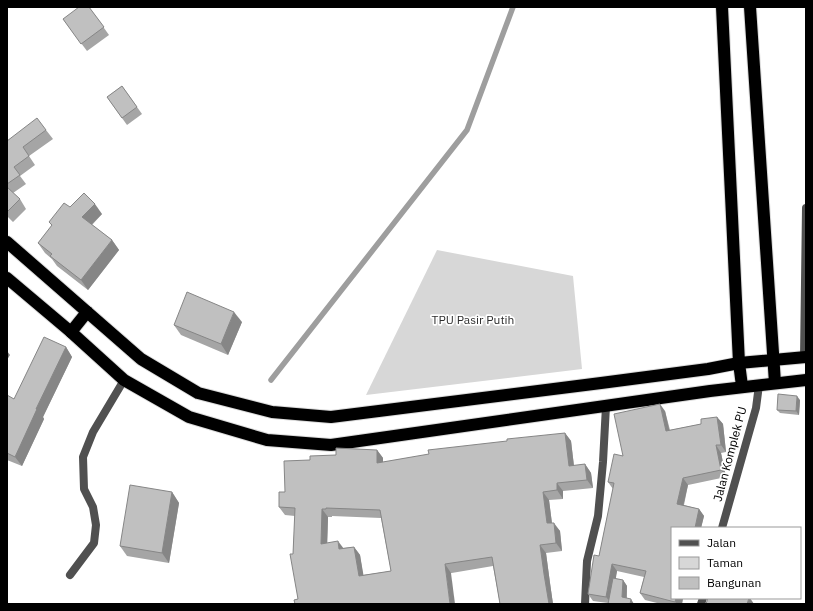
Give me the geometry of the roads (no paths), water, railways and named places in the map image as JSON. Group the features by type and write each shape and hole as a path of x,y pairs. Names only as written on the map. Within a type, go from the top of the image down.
{"highway":[{"path":"722,7 739,363 742,386"},
{"path":"750,7 775,383"},
{"path":"7,242 142,359 198,393 272,412 331,417 601,384 708,369 739,363 805,358"},
{"path":"7,278 71,332 124,380 196,419 267,440 331,445 742,386 806,380"},
{"path":"71,332 87,312"}],"street":[{"path":"805,358 806,208"},
{"path":"70,575 94,543 96,525 93,507 84,489 83,458 93,432 124,380"},
{"name":"Jalan Komplek PU","path":"722,527 756,408 759,385"},
{"path":"585,604 587,561 598,516 604,462 606,406"}],"waterway":[{"path":"271,380 467,130 513,7"}],"park label":[{"name":"TPU Pasir Putih","path":"473,320"}]}
